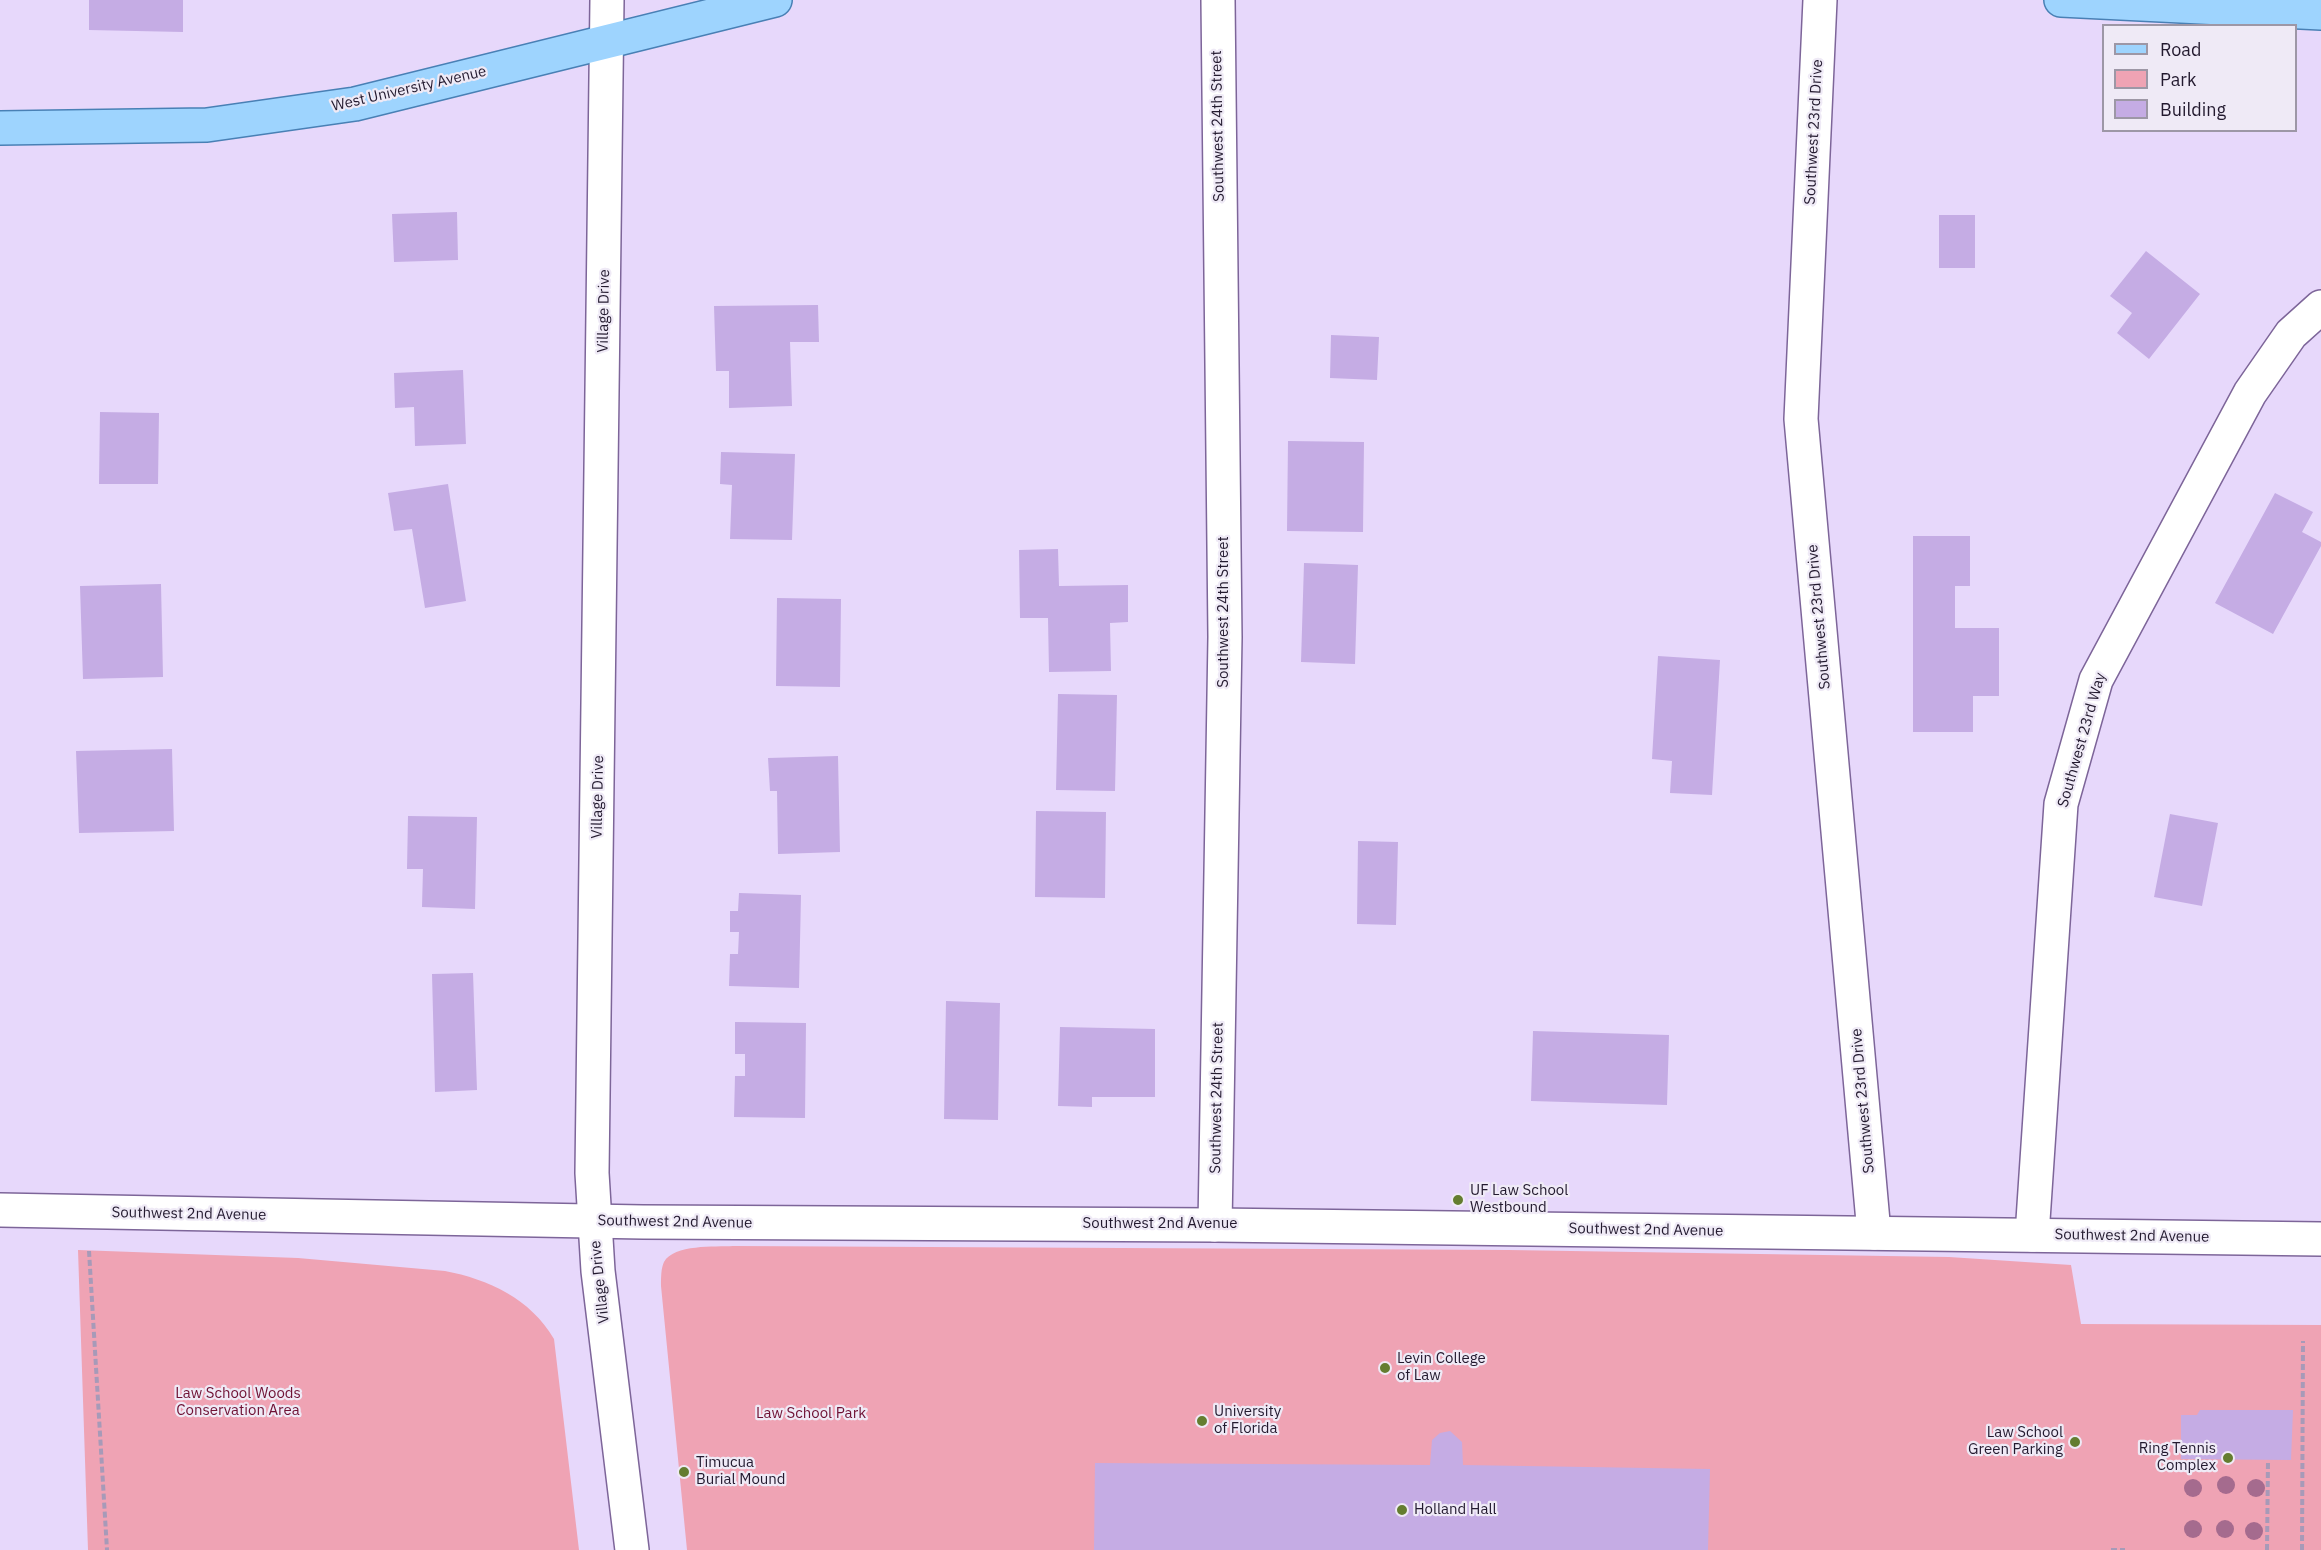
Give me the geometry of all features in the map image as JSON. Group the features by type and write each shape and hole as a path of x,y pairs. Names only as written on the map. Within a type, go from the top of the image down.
{"main road":[{"name":"West University Avenue","path":"0,128 207,124 355,104 775,0"},
{"path":"2061,0 2321,13"}],"street":[{"name":"Village Drive","path":"607,0 592,1173 594,1220 632,1550"},
{"name":"Southwest 24th Street","path":"1215,1224 1225,638 1218,0"},
{"name":"Southwest 23rd Drive","path":"1820,0 1800,419 1874,1233"},
{"name":"Southwest 23rd Way","path":"2032,1235 2061,804 2096,680 2250,393 2291,334 2321,307"},
{"name":"Southwest 2nd Avenue","path":"0,1210 594,1220 1215,1224 2321,1239"}],"path":[{"path":"89,1251 107,1550"},
{"path":"2302,1550 2303,1341"},
{"path":"2267,1550 2268,1461"},
{"path":"2111,1550 2125,1550"}],"green space":[{"name":"University of Florida","path":"733,1246 1508,1250 1949,1257 2071,1265 2081,1324 2321,1325 2321,1550 687,1550 661,1286 662,1270 664,1262 676,1252 685,1249"},
{"name":"Law School Woods Conservation Area","path":"78,1250 298,1258 445,1271 477,1279 507,1293 533,1313 554,1339 579,1550 88,1550"}],"building":[{"path":"89,0 183,0 183,32 89,30"},
{"path":"457,212 458,260 394,262 392,214"},
{"path":"1939,215 1975,215 1975,268 1939,268"},
{"path":"2146,251 2200,294 2149,359 2117,333 2132,313 2110,296"},
{"path":"818,305 819,342 790,342 792,406 729,408 729,371 716,371 714,306"},
{"path":"1331,335 1379,337 1377,380 1330,378"},
{"path":"463,370 466,444 415,446 414,407 395,408 394,373"},
{"path":"100,412 159,413 158,484 99,484"},
{"path":"1288,441 1364,442 1363,532 1287,531"},
{"path":"721,452 795,454 792,540 730,539 732,485 720,484"},
{"path":"448,484 466,601 425,608 412,529 394,531 388,493"},
{"path":"2275,493 2313,512 2302,532 2321,542 2321,546 2273,634 2215,603"},
{"path":"1913,536 1970,536 1970,586 1955,586 1955,628 1999,628 1999,696 1973,696 1973,732 1913,732"},
{"path":"1058,549 1059,586 1128,585 1128,622 1110,623 1111,671 1049,672 1048,618 1020,618 1019,550"},
{"path":"1304,563 1358,565 1355,664 1301,662"},
{"path":"161,584 163,677 83,679 80,586"},
{"path":"777,598 841,599 840,687 776,686"},
{"path":"1658,656 1720,660 1712,795 1670,793 1672,761 1652,759"},
{"path":"1058,694 1117,695 1115,791 1056,790"},
{"path":"172,749 174,831 79,833 76,751"},
{"path":"838,756 840,852 778,854 777,791 770,791 768,758"},
{"path":"1036,811 1106,812 1105,898 1035,897"},
{"path":"2170,814 2218,823 2202,906 2154,897"},
{"path":"408,816 477,817 475,909 422,907 423,869 407,869"},
{"path":"1358,841 1398,842 1396,925 1357,924"},
{"path":"739,893 801,895 799,988 729,986 730,954 738,954 739,932 730,932 730,911 738,911"},
{"path":"473,973 477,1090 435,1092 432,974"},
{"path":"946,1001 1000,1003 998,1120 944,1119"},
{"path":"735,1022 806,1023 805,1118 734,1117 735,1076 745,1076 745,1054 735,1054"},
{"path":"1060,1027 1155,1029 1155,1097 1092,1097 1092,1107 1058,1106"},
{"path":"1533,1031 1669,1035 1667,1105 1531,1101"},
{"path":"2200,1410 2293,1410 2291,1460 2181,1459 2181,1415 2197,1415"},
{"name":"Holland Hall","path":"1450,1431 1462,1442 1463,1465 1710,1469 1708,1550 1094,1550 1095,1463 1430,1465 1432,1440 1440,1433"}],"place":[{"name":"UF Law School Westbound","path":"1458,1200"},
{"name":"Levin College of Law","path":"1385,1368"},
{"name":"University of Florida","path":"1202,1421"},
{"name":"Law School Green Parking","path":"2075,1442"},
{"name":"Ring Tennis Complex","path":"2228,1458"},
{"name":"Timucua Burial Mound","path":"684,1472"},
{"name":"Holland Hall","path":"1402,1510"}],"park label":[{"name":"Law School Park","path":"811,1414"}]}
